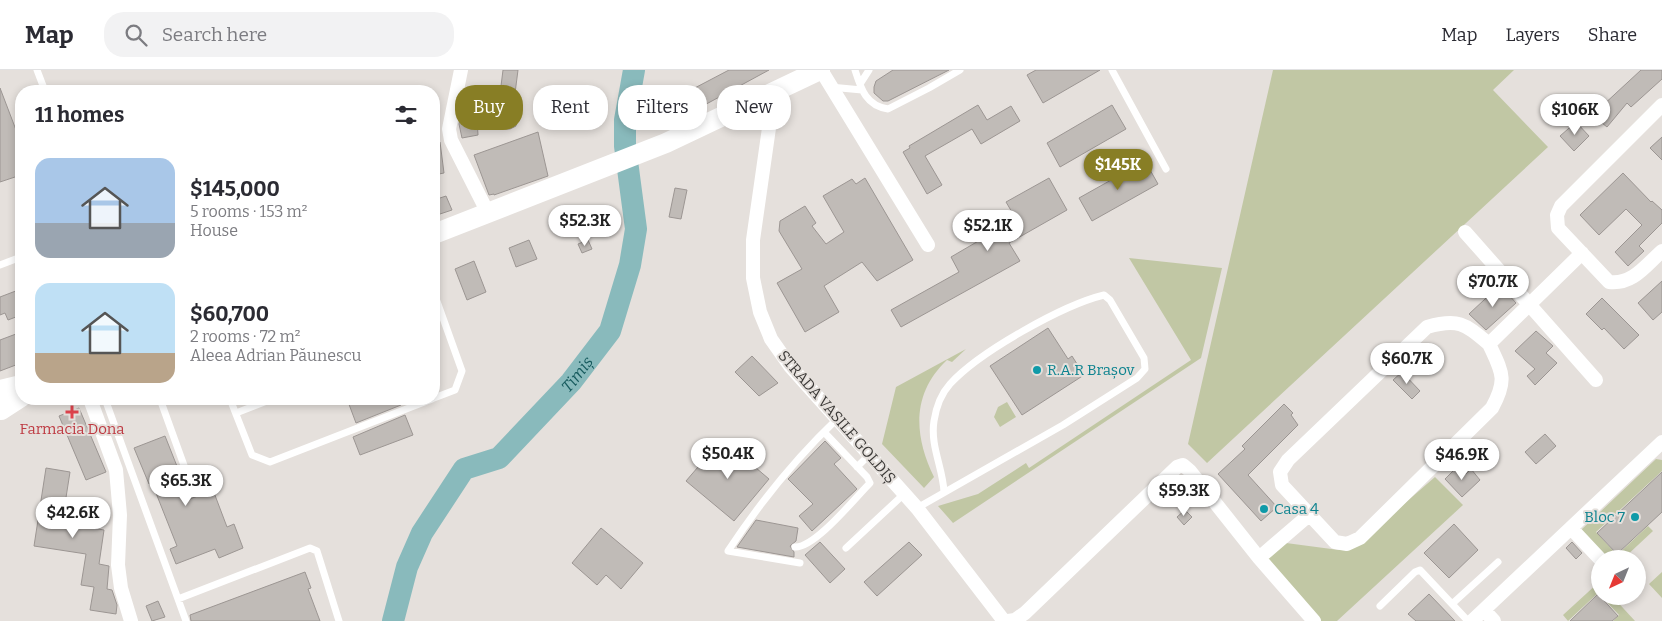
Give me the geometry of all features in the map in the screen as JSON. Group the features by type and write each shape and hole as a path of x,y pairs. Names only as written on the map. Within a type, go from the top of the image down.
{"main road":[{"path":"791,87 824,75"},
{"path":"440,232 581,174 666,143 717,119"},
{"path":"0,390 15,386"},
{"path":"0,408 15,401"}],"street":[{"path":"461,70 449,129 451,140 488,213"},
{"path":"824,75 928,245"},
{"path":"1662,105 1561,206 1557,215 1558,228 1609,282 1619,283 1631,279 1662,250"},
{"name":"STRADA VASILE GOLDIȘ","path":"769,130 753,240 755,287 760,312 771,339 790,366 917,508 1004,621"},
{"path":"1465,232 1596,380"},
{"path":"1489,344 1530,306 1582,253"},
{"path":"1447,321 1468,326 1489,344 1502,370 1502,391 1492,408 1360,538 1347,544 1335,542 1282,485 1280,472 1288,460 1427,327 1447,321"},
{"path":"92,405 116,470 120,515 118,565 121,588 131,621"},
{"path":"1470,621 1660,449"},
{"path":"1008,621 1016,620 1025,613 1177,467 1183,465 1190,470 1259,558 1314,621"},
{"path":"1259,558 1309,515"},
{"path":"1571,528 1592,550"},
{"path":"1484,610 1494,621"}],"lane":[{"path":"38,70 43,85"},
{"path":"855,70 861,87 873,105 888,109 917,95 929,85 957,71"},
{"path":"861,87 869,70"},
{"path":"1112,70 1166,169"},
{"path":"824,75 861,87"},
{"path":"917,87 917,95"},
{"path":"0,265 15,259"},
{"path":"917,508 1063,425 1137,378 1145,369 1144,358 1110,300 1104,295 1077,303 1046,319 966,368 949,385 938,403 934,422 933,442 943,471 944,492"},
{"path":"440,310 462,371 455,390 440,395"},
{"path":"107,405 186,621"},
{"path":"162,405 190,482"},
{"path":"233,405 252,454 270,462 415,405"},
{"path":"236,413 257,405"},
{"path":"800,563 728,551 764,502 837,419"},
{"path":"795,547 802,548 814,540 870,483 824,432"},
{"path":"857,467 869,455"},
{"path":"846,548 904,494"},
{"path":"178,599 310,548 317,551 339,621"},
{"path":"1452,604 1498,562"},
{"path":"1380,606 1415,572 1420,570 1470,621"}],"green space":[{"path":"1273,70 1514,70 1493,90 1548,147 1207,463 1188,444"},
{"path":"1129,258 1222,268 1201,358 953,523 938,506 978,494 1026,463 1029,468 1191,360"},
{"path":"966,349 952,362 947,360 935,373 922,401 920,431 927,462 934,477 924,488 882,444 896,387"},
{"path":"1007,402 1016,417 1000,427 994,417 998,407"},
{"path":"1656,459 1662,460 1662,471 1596,532 1612,550 1599,550 1581,530"},
{"path":"1435,477 1463,505 1337,621 1321,621 1266,558 1286,543 1339,550 1359,543"},
{"path":"1648,526 1653,531 1633,550 1622,550"},
{"path":"1662,572 1662,598 1649,584"},
{"path":"1591,589 1591,600 1568,621 1563,615"},
{"path":"1610,605 1620,605 1635,621 1613,621 1619,615"}],"building":[{"path":"503,70 518,70 516,85 501,85"},
{"path":"729,70 769,70 741,85 717,85 717,98 707,104 707,85 700,85"},
{"path":"893,70 949,70 888,101 883,101 874,93 874,87 876,81"},
{"path":"1036,70 1100,70 1043,103 1027,75"},
{"path":"1641,70 1662,70 1662,79 1631,107 1627,103 1607,127 1597,119 1601,107"},
{"path":"0,88 15,127 15,177 0,182"},
{"path":"978,105 987,120 1011,106 1020,121 981,144 972,129 925,156 942,185 927,194 903,152 910,148 909,146"},
{"path":"1112,105 1126,129 1060,167 1047,143"},
{"path":"1576,122 1589,136 1574,151 1560,136"},
{"path":"460,130 478,130 478,135 462,138"},
{"path":"538,132 548,176 494,195 489,195 474,155"},
{"path":"1662,137 1662,160 1650,148"},
{"path":"440,142 444,173 440,174"},
{"path":"1145,161 1158,184 1092,221 1079,198"},
{"path":"1623,173 1651,202 1662,210 1662,223 1639,246 1644,251 1628,266 1615,252 1642,225 1626,209 1599,235 1580,215"},
{"path":"865,178 913,260 877,281 862,262 824,286 839,312 805,332 777,283 802,269 779,231 780,221 805,206 816,223 812,226 826,244 844,232 823,196 852,179 856,184"},
{"path":"1049,178 1067,210 1009,243 1020,261 901,327 891,310 959,272 951,257 1016,219 1006,202"},
{"path":"675,188 687,190 681,219 669,217"},
{"path":"446,196 452,210 440,214 440,198"},
{"path":"529,240 537,259 516,267 509,248"},
{"path":"588,240 592,249 582,253 578,244"},
{"path":"474,261 486,292 467,300 455,269"},
{"path":"1662,281 1662,312 1653,320 1638,303"},
{"path":"1500,285 1516,303 1486,330 1469,314"},
{"path":"15,291 15,317 8,320 5,313 0,315 0,297"},
{"path":"1602,298 1639,335 1624,349 1604,328 1602,330 1586,314"},
{"name":"R.A.R Brașov","path":"1048,328 1068,359 1072,356 1084,375 1022,415 990,366"},
{"path":"1536,331 1553,346 1546,353 1557,363 1535,385 1527,376 1535,369 1515,351"},
{"path":"15,334 15,365 0,371 0,340"},
{"path":"752,356 778,383 759,396 735,372"},
{"path":"1402,372 1420,391 1412,399 1393,380"},
{"path":"1284,404 1293,413 1291,415 1298,425 1248,475 1277,507 1261,521 1218,474 1245,449 1242,446"},
{"path":"349,405 401,405 356,423"},
{"path":"79,408 106,472 86,480 59,416"},
{"path":"405,415 413,435 360,455 353,437"},
{"path":"1545,434 1556,446 1536,464 1525,452"},
{"path":"165,436 190,499 213,490 227,527 234,524 243,548 219,558 215,549 176,564 170,549 177,546 152,483 149,484 134,448"},
{"path":"722,439 769,479 734,521 686,481"},
{"path":"825,441 841,458 834,464 857,489 812,531 799,516 813,504 788,479"},
{"path":"1458,466 1466,474 1471,469 1480,480 1462,497 1445,479"},
{"path":"46,468 70,472 62,523 104,530 99,564 109,566 107,589 112,590 117,605 116,614 90,610 94,587 81,585 86,554 34,546"},
{"name":"Bloc 7","path":"1662,472 1662,512 1621,550 1613,550 1597,533"},
{"path":"1185,510 1192,517 1184,525 1177,517"},
{"path":"756,520 798,528 796,541 790,546 794,552 794,557 737,547"},
{"path":"1454,524 1478,550 1449,578 1424,553"},
{"path":"601,528 643,563 621,589 606,575 597,585 572,563"},
{"path":"820,542 845,569 830,583 805,555"},
{"path":"909,542 922,555 877,596 864,582"},
{"path":"1572,542 1582,553 1576,559 1566,548"},
{"path":"305,572 311,588 308,589 320,621 191,621 190,615"},
{"path":"1429,594 1455,621 1416,621 1408,614"},
{"path":"158,601 165,617 152,621 146,606"},
{"path":"1591,601 1591,605 1608,605 1618,616 1612,621 1570,621"}],"waterway":[{"name":"Timiș","path":"393,621 407,567 422,533 464,469 499,458 571,382 610,331 630,265 636,229 625,146 625,120 634,70"}],"place":[{"name":"R.A.R Brașov","path":"1037,370"},
{"name":"Farmacia Dona","path":"72,412"},
{"name":"Casa 4","path":"1264,509"},
{"name":"Bloc 7","path":"1635,517"}]}
